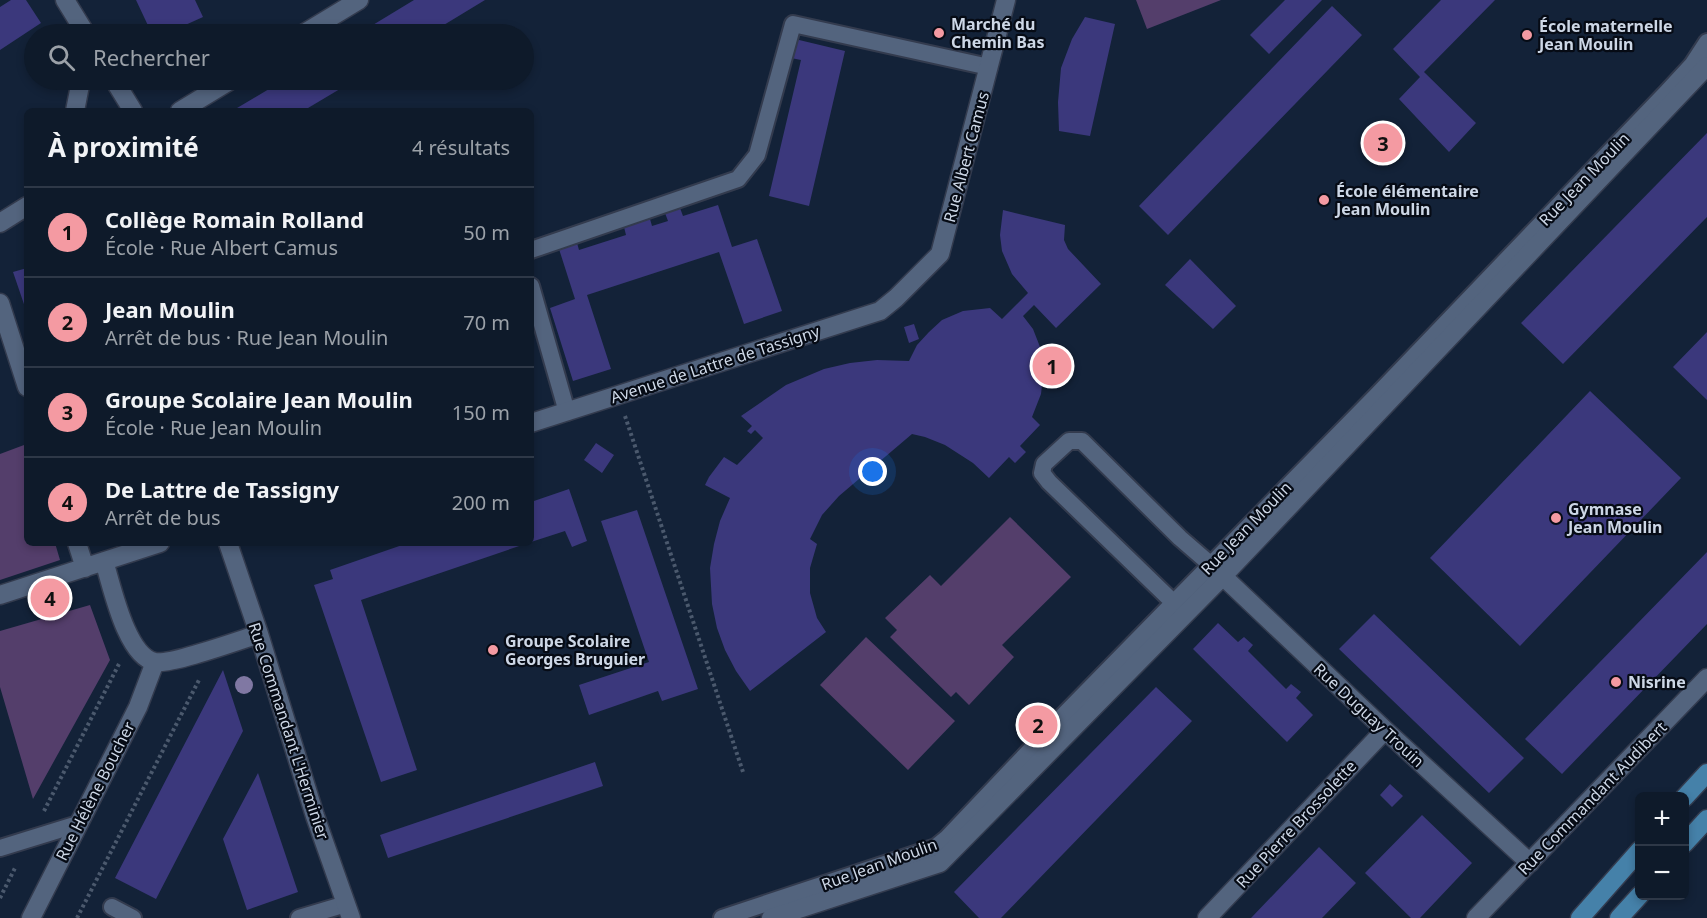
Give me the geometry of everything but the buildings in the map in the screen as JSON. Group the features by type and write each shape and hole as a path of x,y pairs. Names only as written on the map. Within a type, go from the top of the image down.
{"main road":[{"path":"1689,793 1707,773"},
{"path":"1689,839 1707,819"},
{"path":"1580,918 1635,856"},
{"path":"1619,918 1635,900"}],"street":[{"path":"65,0 80,24"},
{"path":"319,24 359,0"},
{"name":"Rue Albert Camus","path":"896,298 940,254 1006,0"},
{"name":"Rue Jean Moulin","path":"771,918 940,863 1217,570 1707,66"},
{"path":"76,108 79,90"},
{"path":"120,90 132,108"},
{"path":"185,108 215,90"},
{"path":"0,223 24,208"},
{"name":"Avenue de Lattre de Tassigny","path":"534,422 880,311 896,298"},
{"path":"0,303 8,353 24,382"},
{"path":"78,546 85,568"},
{"path":"0,595 151,546"},
{"name":"Rue Commandant L'Herminier","path":"229,546 259,634 315,816 349,911"},
{"path":"104,561 126,632 138,652 155,662 176,659 259,634"},
{"name":"Rue Duguay Trouin","path":"1217,570 1385,730 1530,863"},
{"name":"Rue Hélène Boucher","path":"31,918 138,707 155,662"},
{"name":"Rue Commandant Audibert","path":"1476,918 1707,678"},
{"name":"Rue Pierre Brossolette","path":"1207,918 1385,730"}],"lane":[{"path":"534,249 738,179 757,155 793,24 989,67"},
{"name":"Rue Jean Moulin","path":"722,918 936,847 947,838 1174,603 1217,570 1367,405 1667,92 1692,65 1707,42"},
{"path":"534,296 567,412"},
{"path":"1174,603 1042,473 1044,464 1069,441 1082,441 1180,538 1217,570"},
{"path":"0,848 78,825"},
{"path":"112,907 133,918"},
{"path":"299,918 349,911"}],"path":[{"path":"618,395 742,772"},
{"path":"0,898 121,660 126,632"},
{"path":"77,918 215,647"}],"shaded area":[{"path":"1136,0 1221,0 1147,29"},
{"path":"24,445 24,546 56,546 60,560 0,580 0,454"},
{"path":"1010,517 1071,577 1002,645 1014,657 969,705 956,692 951,697 890,637 897,630 885,618 930,575 941,586"},
{"path":"90,605 110,660 33,799 0,687 0,631"},
{"path":"866,637 955,721 908,770 820,685"}],"place":[{"name":"Marché du Chemin Bas","path":"939,33"},
{"name":"École maternelle Jean Moulin","path":"1527,35"},
{"name":"Groupe Scolaire Jean Moulin","path":"1383,143"},
{"name":"École élémentaire Jean Moulin","path":"1324,200"},
{"name":"Collège Romain Rolland","path":"1052,366"},
{"name":"Gymnase Jean Moulin","path":"1556,518"},
{"name":"De Lattre de Tassigny","path":"50,598"},
{"name":"Groupe Scolaire Georges Bruguier","path":"493,650"},
{"name":"Nisrine","path":"1616,682"},
{"name":"Jean Moulin","path":"1038,725"}]}
